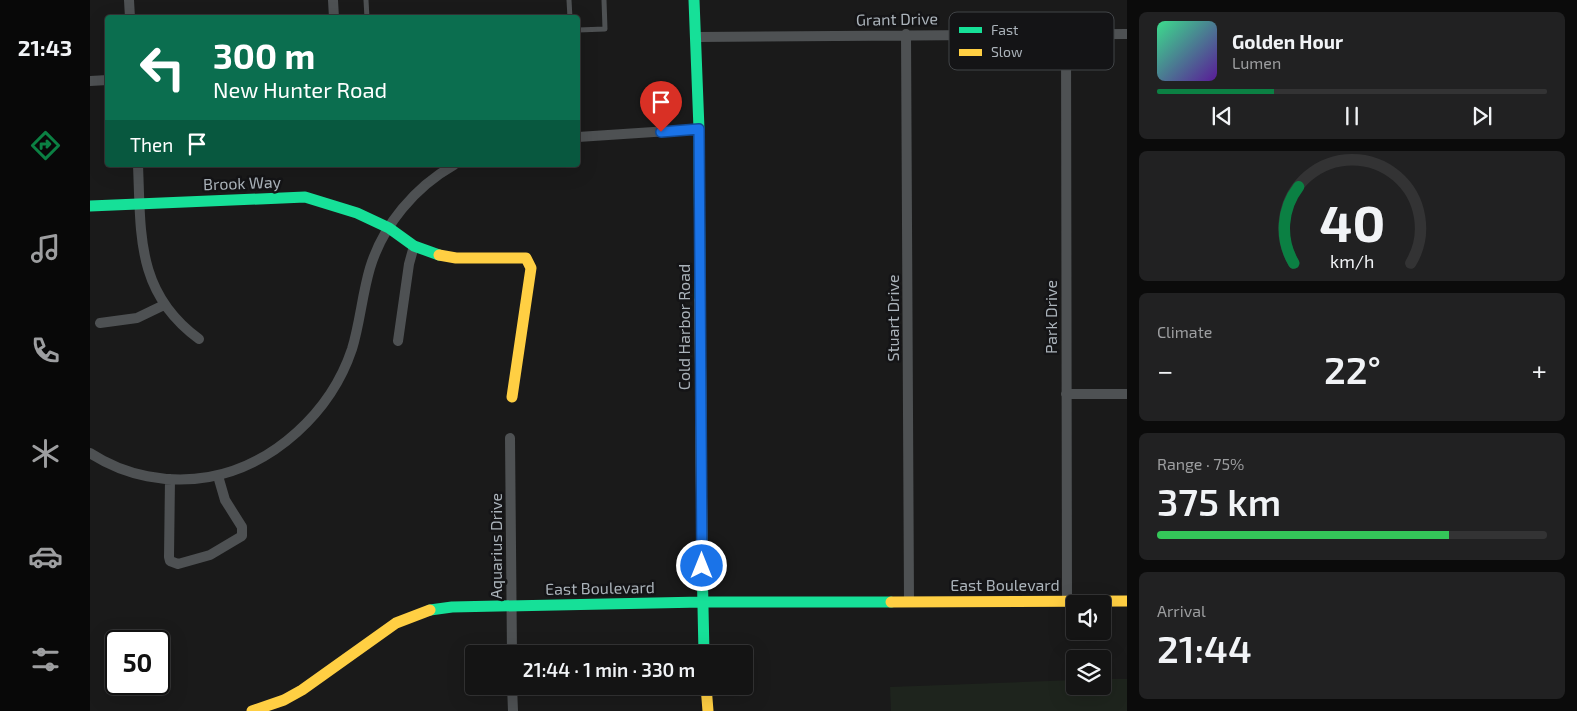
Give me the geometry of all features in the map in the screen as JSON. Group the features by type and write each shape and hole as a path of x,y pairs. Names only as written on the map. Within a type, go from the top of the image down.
{"street":[{"path":"129,0 130,15"},
{"path":"333,0 334,15"},
{"name":"Cold Harbor Road","path":"694,0 697,37 699,129 704,645"},
{"name":"Stuart Drive","path":"906,34 909,601"},
{"name":"Grant Drive","path":"697,37 949,34"},
{"name":"Grant Drive","path":"1114,34 1127,34"},
{"name":"Park Drive","path":"1066,70 1067,595"},
{"path":"90,80 105,80"},
{"path":"580,137 699,129"},
{"path":"138,167 144,260 156,293 164,305 174,318 199,339"},
{"path":"90,453 130,472 170,480 218,476 241,468 272,452 305,424 330,394 351,351 370,268 388,228 413,196 451,167"},
{"name":"Brook Way","path":"90,206 305,197 357,213 388,228 414,246 430,253 456,258 521,257 530,262 531,268 512,397"},
{"path":"398,341 409,264 414,246"},
{"path":"100,322 137,318 164,305"},
{"path":"1066,394 1127,394"},
{"name":"Aquarius Drive","path":"510,438 512,645"},
{"path":"170,480 168,557 170,561 178,564 210,555 242,536 242,527 225,500 218,476"},
{"name":"East Boulevard","path":"252,711 284,700 302,690 380,632 413,615 452,607 702,602 1066,601"},
{"name":"East Boulevard","path":"1111,601 1127,601"},
{"path":"512,695 512,711"},
{"path":"707,695 708,711"}],"lane":[{"path":"366,0 366,15"},
{"path":"569,0 570,15"},
{"path":"580,30 605,29 604,0"}],"shaded area":[{"path":"1111,679 1127,679 1127,711 891,711 890,687 1066,680 1066,695 1111,695"}],"traffic: fast":[{"path":"694,0 699,129 700,300"},
{"path":"90,206 305,197 357,213 389,228 414,246 439,255"},
{"path":"702,560 704,645"},
{"path":"430,610 452,607 702,602 891,602"}],"traffic: slow":[{"path":"439,255 456,258 526,258 531,268 512,397"},
{"path":"700,300 702,560"},
{"path":"891,602 1127,601"},
{"path":"252,711 284,700 302,690 396,623 430,610"},
{"path":"707,695 708,711"}],"route":[{"path":"661,132 699,129 702,566"}]}
